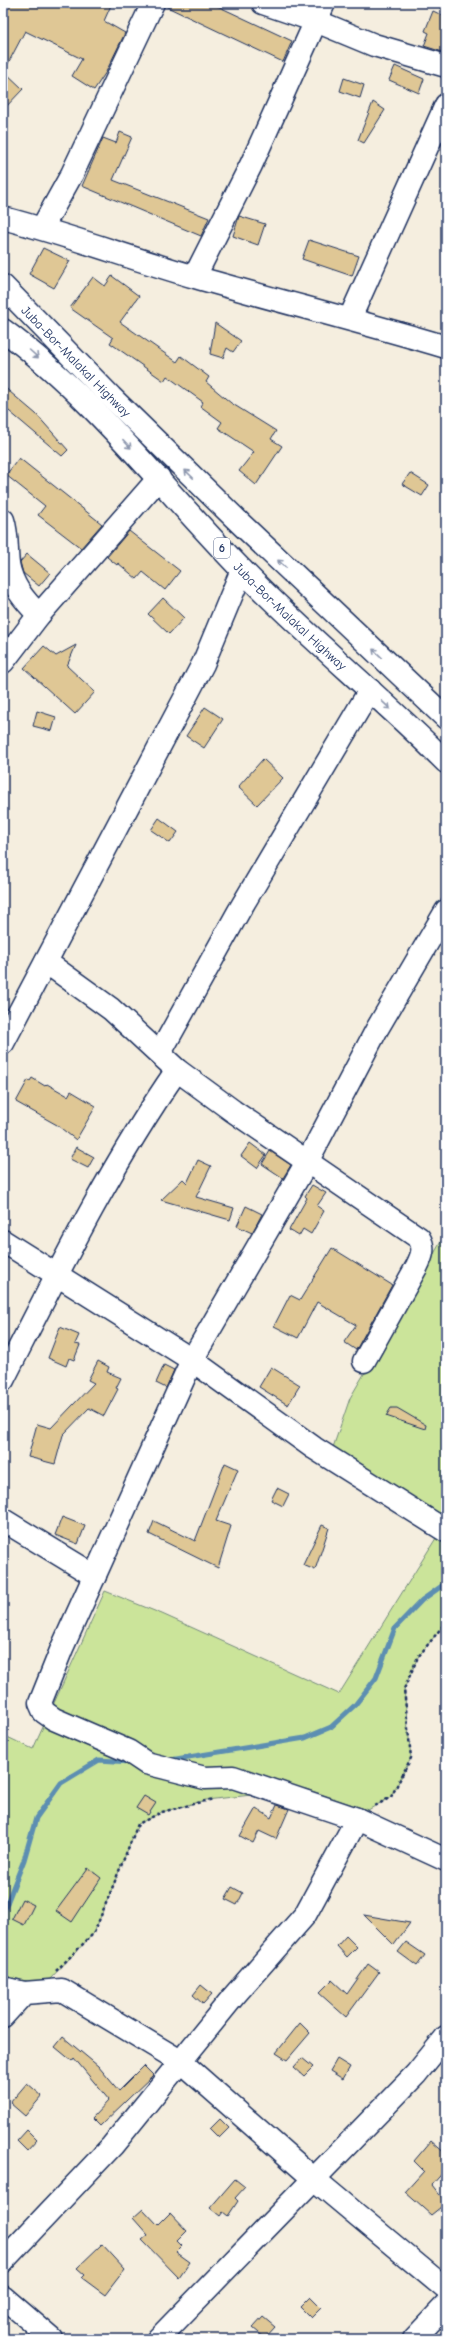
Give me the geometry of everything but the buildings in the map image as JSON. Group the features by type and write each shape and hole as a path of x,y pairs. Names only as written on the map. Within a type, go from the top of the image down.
{"main road":[{"path":"42,228 72,174 153,3"},
{"path":"263,3 320,12 374,45 446,66"},
{"path":"195,276 251,165 320,12"},
{"path":"350,318 446,105"},
{"path":"3,218 42,228 195,276 350,318 446,347"},
{"name":"Juba-Bor-Malakal Highway","path":"3,286 111,398 241,524 446,718"},
{"name":"Juba-Bor-Malakal Highway","path":"3,330 30,350 84,399 159,478 242,570 446,762"},
{"path":"3,662 39,614 159,478"},
{"path":"3,520 6,529 8,565 21,597 39,614"},
{"path":"3,1043 202,664 242,570"},
{"path":"160,1053 239,911 370,690"},
{"path":"446,911 377,1029 307,1162 192,1360 62,1648 40,1703 44,1712 54,1719 128,1751 146,1763 205,1778 233,1777 365,1813 446,1860"},
{"path":"46,962 111,1009 177,1070 307,1162 412,1232 423,1244 422,1255 417,1266 364,1361"},
{"path":"3,1380 56,1275 116,1165 177,1070"},
{"path":"3,1241 192,1360 314,1448 446,1531"},
{"path":"3,1520 95,1576"},
{"path":"3,2262 112,2146 233,1997 306,1915 365,1813"},
{"path":"3,1988 24,1993 62,1990 180,2061 314,2179 446,2289"},
{"path":"3,2016 24,1993"},
{"path":"158,2339 416,2074 446,2037"},
{"path":"3,2297 52,2339"},
{"path":"414,2339 446,2306"}],"path":[{"path":"365,1813 391,1797 411,1758 404,1689 418,1657 446,1622"},
{"path":"52,1975 94,1933 138,1824 162,1812 214,1799"}],"green space":[{"path":"446,1233 446,1518 329,1459 350,1398"},
{"path":"446,1522 446,1622 418,1657 404,1689 411,1758 391,1797 368,1810 306,1789 206,1800 162,1812 138,1824 94,1933 3,2028 3,1735 33,1749 105,1591 162,1614 339,1694"}],"waterway":[{"path":"170,1760 305,1738 331,1727 355,1705 376,1678 395,1628 422,1600 446,1583"},
{"path":"3,1913 24,1860 36,1818 61,1783 99,1760 130,1762"}]}
